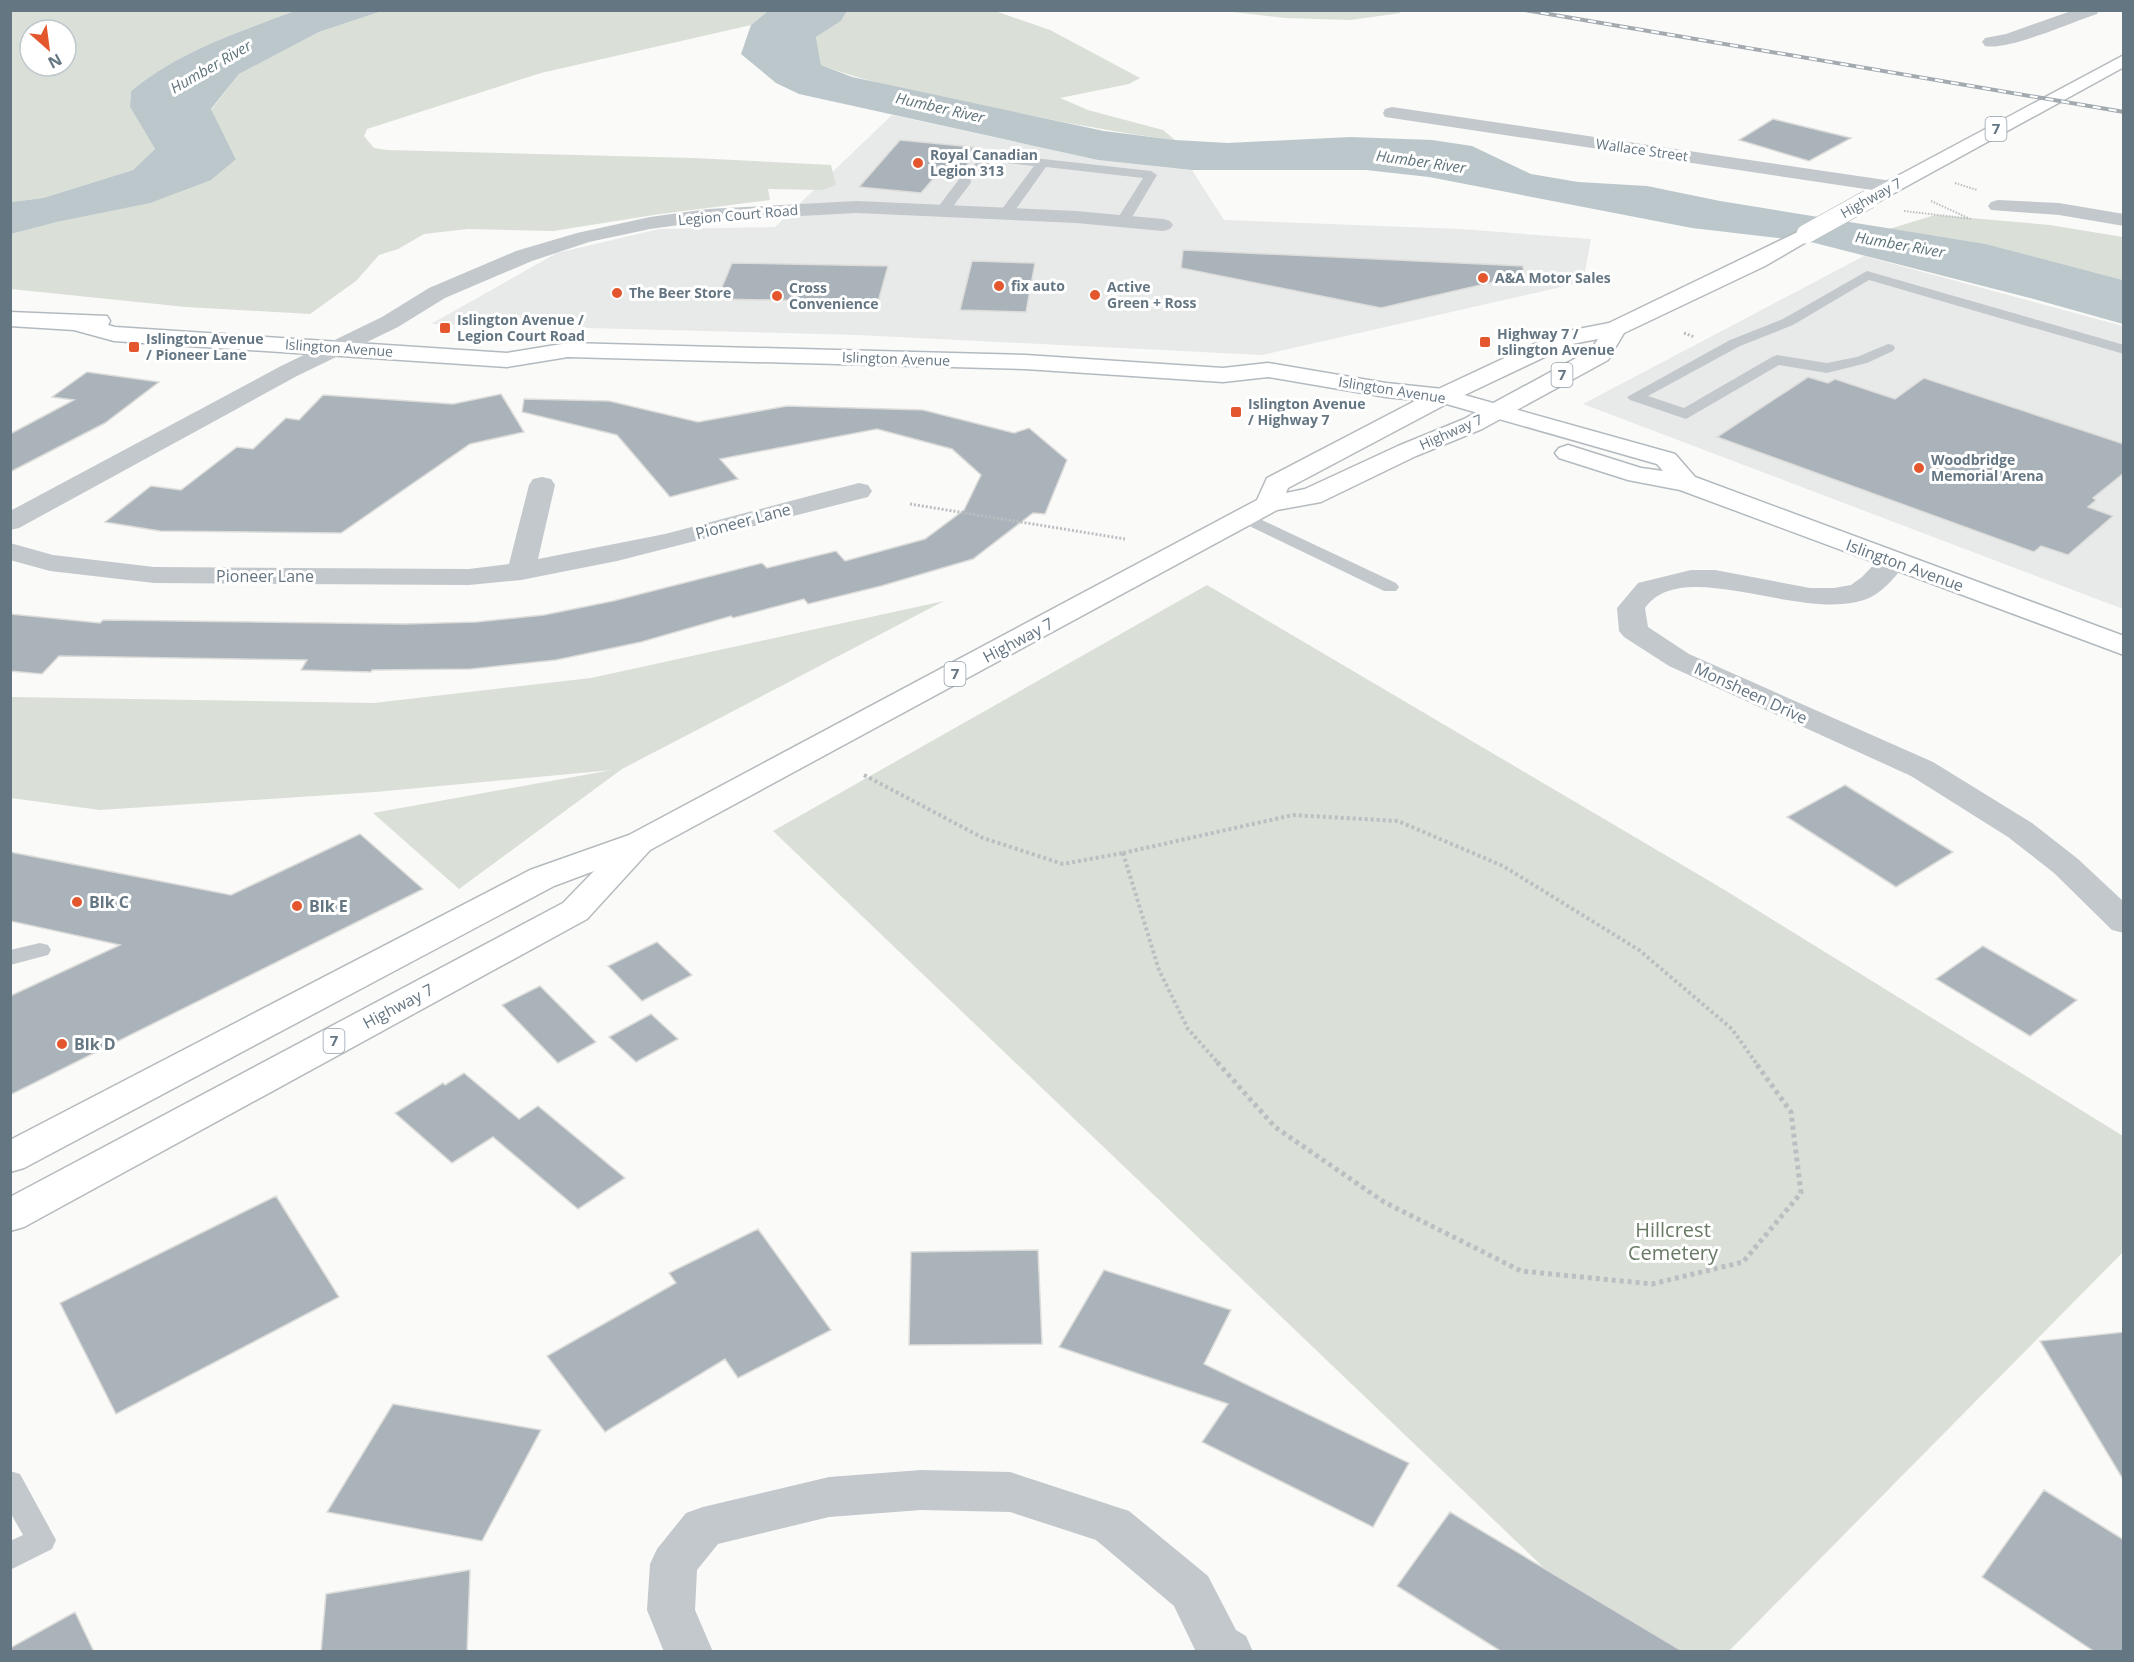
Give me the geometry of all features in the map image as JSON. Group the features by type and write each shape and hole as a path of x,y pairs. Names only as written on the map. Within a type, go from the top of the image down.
{"main road":[{"name":"Highway 7","path":"1257,511 1276,484 1443,396 1566,338 1615,329 1757,261 2124,60"},
{"name":"Islington Avenue","path":"10,319 75,323 153,318 367,335 530,342 568,350 1025,362 1223,375 1268,370 1386,390 1443,396 1498,410 1666,459 1686,483"},
{"name":"Islington Avenue","path":"75,323 114,334 507,360 568,350"},
{"name":"Highway 7","path":"10,1158 542,878 641,842 1257,511 1312,496 1407,451 1473,424 1600,355 1615,329"},
{"name":"Islington Avenue","path":"1223,375 1266,390 1413,412 1473,424 1637,475 1686,483 2124,646"},
{"name":"Highway 7","path":"10,1216 575,911 641,842"}],"street":[{"path":"1991,42 2009,39 2091,10"},
{"name":"Wallace Street","path":"1392,113 1892,187"},
{"path":"1998,206 2059,209 2124,220"},
{"name":"Legion Court Road","path":"338,348 411,311 437,292 550,246 615,230 708,215 857,207 1006,213 1163,225"},
{"path":"10,522 289,371 338,348"},
{"path":"521,572 542,485"},
{"name":"Pioneer Lane","path":"10,551 50,563 154,575 469,577 521,572 598,559 859,491"},
{"name":"Monsheen Drive","path":"1893,561 1860,591 1824,596 1784,594 1751,583 1708,577 1677,580 1646,589 1631,608 1634,631 1679,660 1922,768 2020,830 2066,866 2124,922"},
{"path":"689,1652 671,1610 674,1564 703,1527 829,1497 921,1490 1010,1492 1112,1525 1191,1591 1221,1650"}],"lane":[{"path":"943,210 969,176 988,157 1151,175 1122,221"},
{"path":"1006,213 1043,163"},
{"path":"1888,348 1862,360 1827,368 1776,360 1686,414 1635,396 1735,344 1788,322 1867,275 2124,350"},
{"path":"1257,511 1390,587"},
{"path":"10,958 40,950"},
{"path":"10,1483 41,1540 10,1557"}],"path":[{"path":"910,504 1125,539"},
{"path":"864,775 983,838 1064,864 1293,816 1398,821 1503,866 1639,950 1732,1029 1791,1112 1800,1193 1743,1263 1652,1284 1521,1271 1384,1202 1275,1127 1188,1029 1159,970 1123,853"}],"shaded area":[{"path":"892,115 1098,160 1192,170 1224,220 1460,229 1591,239 1583,282 1262,355 857,335 431,324 557,253 659,229 775,227"},
{"path":"1864,256 2123,326 2123,609 1583,404"}],"green space":[{"path":"1396,10 1401,13 1350,20 1285,18 1224,11"},
{"path":"10,11 295,11 230,35 189,54 131,91 130,107 155,149 133,170 43,198 11,202"},
{"path":"382,11 768,11 751,25 541,73 367,129 364,136 374,148 387,150 693,158 831,165 836,185 823,190 768,189 770,200 553,231 468,229 424,234 398,249 379,255 356,281 310,314 186,307 11,289 11,234 61,221 236,158 211,110 239,74 319,32"},
{"path":"847,11 995,11 1050,30 1140,78 1129,84 1060,98 1088,110 1163,130 1175,140 1071,123 912,91 821,65 816,37 841,21"},
{"path":"1935,215 2050,225 2123,237 2123,280 1986,244 1889,229"},
{"name":"Hillcrest Cemetery","path":"1207,585 1723,889 2123,1136 2123,1252 1729,1651 1631,1651 773,831"},
{"path":"944,601 622,769 459,889 373,813 612,770 375,792 100,810 11,798 11,697 374,703 591,678"}],"water":[{"name":"Humber River","path":"295,11 382,11 319,32 239,74 211,109 236,159 211,180 150,203 61,221 11,234 11,202 43,198 133,170 155,149 130,107 131,91 169,65 209,44"},
{"name":"Humber River","path":"768,11 847,11 841,21 816,37 821,65 852,77 1104,131 1175,140 1228,143 1350,137 1432,140 1472,146 1531,174 1578,182 1647,186 1720,201 1986,244 2123,280 2123,324 1811,242 1692,228 1429,177 1366,170 1192,170 1098,160 799,94 776,83 741,54 751,25"}],"building":[{"path":"1773,119 1851,138 1809,161 1739,140"},
{"name":"Royal Canadian Legion 313","path":"900,140 973,147 979,150 955,180 934,178 921,193 859,187"},
{"path":"1183,250 1523,266 1524,275 1381,308 1181,268"},
{"name":"fix auto","path":"972,261 1035,263 1026,312 960,310"},
{"path":"732,263 888,266 878,302 717,299"},
{"path":"87,372 159,382 105,423 10,472 10,434 74,400 52,397"},
{"name":"Woodbridge Memorial Arena","path":"1808,377 1828,383 1835,379 1895,399 1924,378 2124,444 2124,473 2093,498 2096,500 2088,507 2113,516 2068,555 2041,546 2034,552 1717,437"},
{"path":"501,394 524,432 470,444 341,533 160,531 105,522 151,486 181,490 237,447 253,449 286,418 299,420 323,395 453,404"},
{"path":"524,399 609,401 698,422 787,406 923,410 1014,433 1029,428 1067,460 1045,514 1033,513 973,559 881,586 808,604 804,599 733,618 731,616 641,642 556,660 471,669 372,670 371,672 301,670 307,660 59,656 42,674 10,671 10,614 100,623 103,620 404,624 476,622 544,615 613,601 762,563 767,568 836,551 845,561 925,539 964,510 981,475 952,449 877,429 720,459 738,479 670,497 617,435 522,412"},
{"path":"1845,785 1953,852 1896,887 1787,817"},
{"path":"360,834 423,889 10,1095 10,996 120,945 10,921 10,852 231,895"},
{"path":"657,942 692,975 642,1001 608,966"},
{"path":"1983,946 2077,1000 2030,1036 1936,979"},
{"path":"540,986 596,1042 558,1063 502,1005"},
{"path":"651,1014 678,1039 636,1062 609,1037"},
{"path":"464,1073 519,1119 538,1106 625,1178 578,1209 493,1137 452,1163 395,1113 443,1083 445,1085"},
{"path":"276,1196 339,1297 116,1414 60,1303"},
{"path":"758,1229 831,1330 738,1378 725,1359 605,1432 547,1356 676,1283 669,1273"},
{"path":"1038,1250 1042,1344 909,1345 911,1252"},
{"path":"1104,1270 1231,1310 1204,1364 1409,1463 1373,1527 1202,1442 1228,1404 1059,1347"},
{"path":"2124,1332 2124,1481 2040,1341"},
{"path":"393,1404 541,1430 482,1541 327,1512"},
{"path":"2044,1490 2124,1540 2124,1652 2095,1652 1982,1577"},
{"path":"1450,1512 1684,1652 1502,1652 1397,1586"},
{"path":"470,1570 467,1652 321,1652 326,1594"},
{"path":"75,1612 94,1652 10,1652 10,1648"}],"railway":[{"path":"1525,10 2124,112"}],"place":[{"name":"Royal Canadian Legion 313","path":"918,163"},
{"name":"A&A Motor Sales","path":"1483,278"},
{"name":"fix auto","path":"999,286"},
{"name":"The Beer Store","path":"617,293"},
{"name":"Active Green + Ross","path":"1095,295"},
{"name":"Cross Convenience","path":"777,296"},
{"name":"Islington Avenue / Legion Court Road","path":"445,328"},
{"name":"Highway 7 / Islington Avenue","path":"1485,342"},
{"name":"Islington Avenue / Pioneer Lane","path":"134,347"},
{"name":"Islington Avenue / Highway 7","path":"1236,412"},
{"name":"Woodbridge Memorial Arena","path":"1919,468"},
{"name":"Blk C","path":"77,902"},
{"name":"Blk E","path":"297,906"},
{"name":"Blk D","path":"62,1044"}]}
